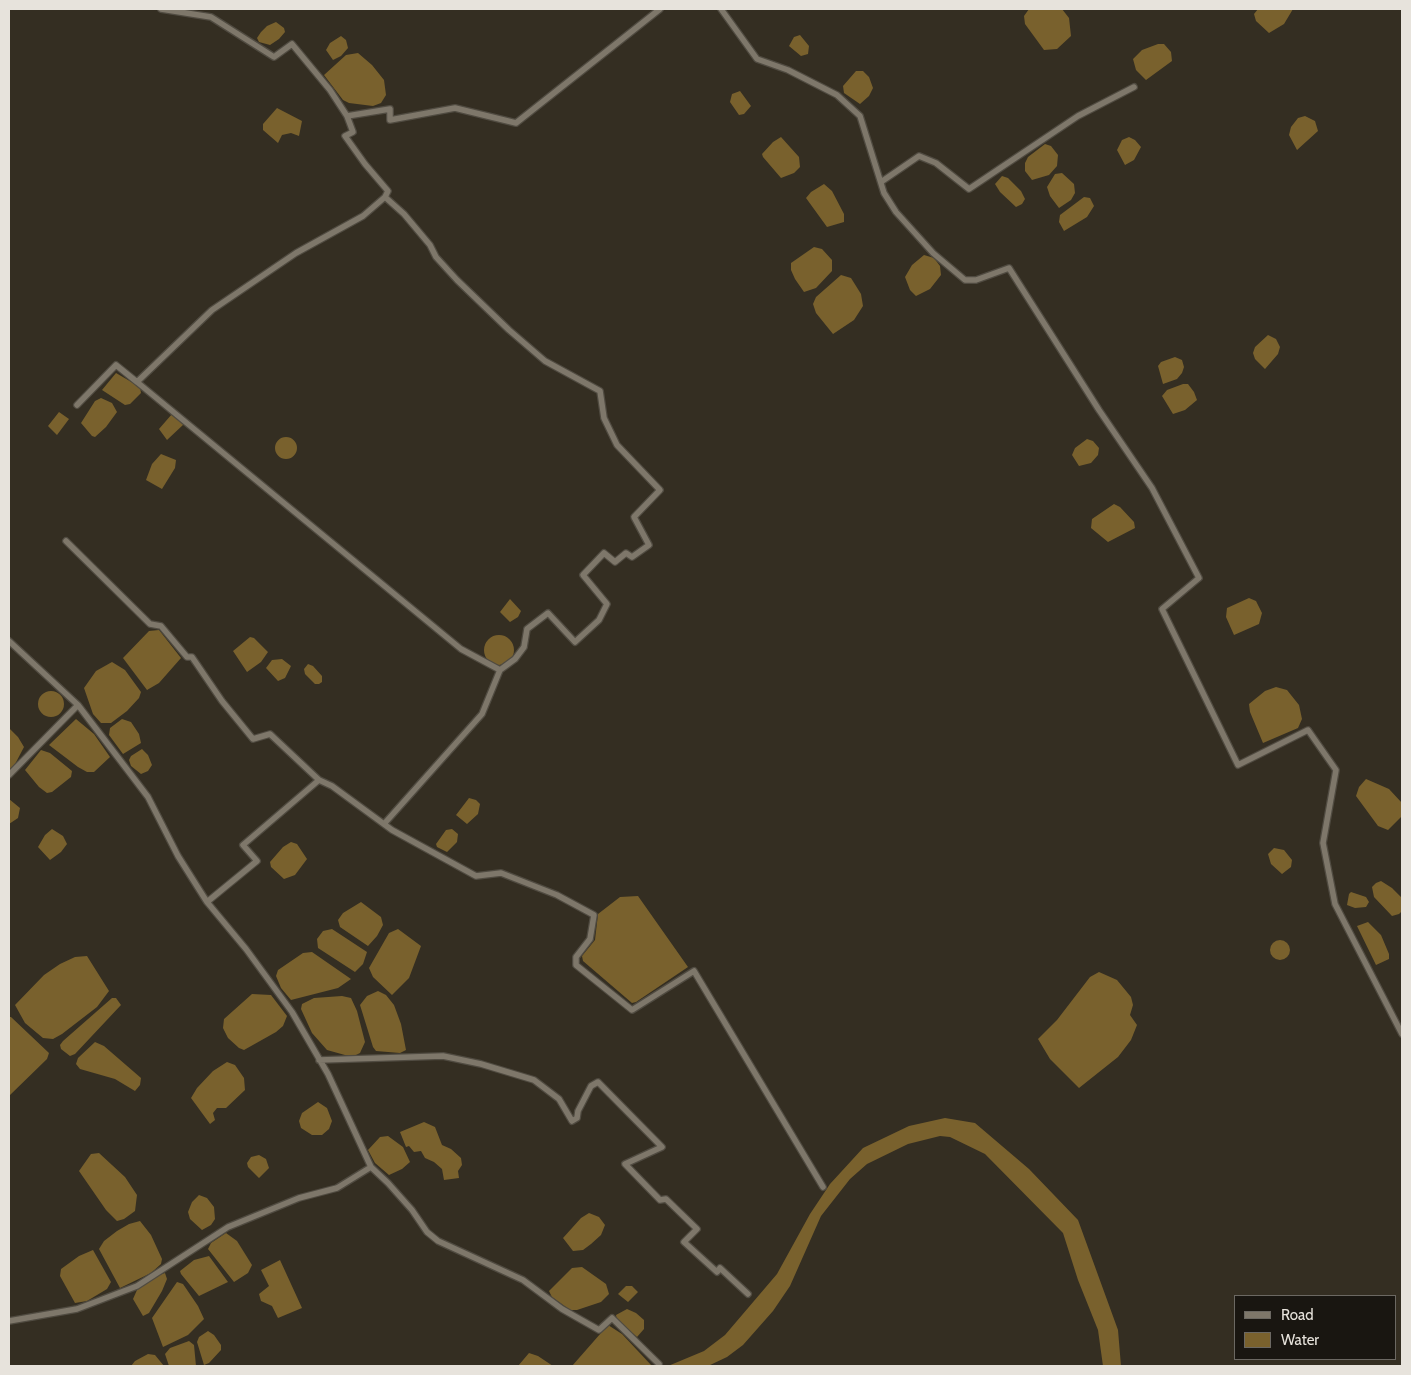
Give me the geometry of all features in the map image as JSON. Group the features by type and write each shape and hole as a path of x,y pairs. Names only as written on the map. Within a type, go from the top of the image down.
{"street":[{"path":"138,382 212,310 296,253 363,216 385,198 388,191 345,136 353,132 347,116 330,90 292,44 274,57 211,17 161,9"},
{"path":"347,116 390,108 390,120 455,108 516,123 660,9"},
{"path":"721,9 758,59 815,83 837,95 860,116 880,182 896,212 932,253 965,280 976,280 1009,268 1099,410 1152,488 1200,578 1162,610 1238,765 1308,730 1336,770 1322,843 1335,904 1402,1034"},
{"path":"880,182 918,156 936,164 969,190 1078,116 1134,87"},
{"path":"384,824 482,714 500,670 515,659 524,646 527,629 548,613 575,642 599,620 607,604 583,575 604,553 614,562 626,553 632,557 649,545 634,517 660,490 617,445 604,418 600,391 545,361 509,330 457,280 436,256 430,244 420,232 385,198"},
{"path":"77,405 116,365 461,649 500,670"},
{"path":"66,541 150,624 161,626 187,658 192,658 253,739 270,734 319,780 332,786 384,824 476,876 501,873 557,895 594,915 590,939 576,957 576,965 632,1010 694,971 824,1187"},
{"path":"9,641 78,705 148,797 178,856 207,902 246,949 292,1012 319,1060 371,1167 412,1210 427,1232 438,1241 523,1280 562,1309 599,1330 612,1318 659,1364"},
{"path":"9,775 78,705"},
{"path":"207,902 257,861 244,845 319,780"},
{"path":"319,1060 444,1056 481,1064 534,1080 559,1099 572,1121 577,1118 578,1111 591,1086 598,1082 662,1147 626,1164 660,1200 666,1199 697,1229 684,1242 717,1272 720,1268 748,1294"},
{"path":"9,1321 77,1309 137,1286 228,1227 299,1198 337,1188 371,1167"}],"water":[{"path":"1029,9 1062,9 1069,18 1071,36 1057,49 1044,50 1025,24 1024,16"},
{"path":"1258,9 1293,9 1284,24 1269,33 1256,21 1254,14"},
{"path":"276,22 284,28 285,32 270,45 259,42 257,38 261,32 267,26"},
{"path":"800,35 809,46 808,54 801,56 789,46 794,37"},
{"path":"341,36 346,40 348,48 341,56 333,60 326,50 330,43"},
{"path":"1158,44 1164,44 1171,52 1172,61 1146,80 1136,70 1133,59 1142,50"},
{"path":"358,53 372,65 384,80 386,95 381,103 373,106 349,103 343,100 324,75 346,55"},
{"path":"856,71 863,71 869,77 873,88 869,96 860,104 844,93 843,86"},
{"path":"740,91 751,106 744,114 739,115 730,102 732,94"},
{"path":"277,108 302,121 299,136 291,133 282,135 278,143 263,130 263,124"},
{"path":"1305,116 1315,121 1318,131 1297,150 1289,135 1291,127 1298,118"},
{"path":"781,137 799,157 800,167 794,173 781,178 762,154 773,142"},
{"path":"1129,137 1135,140 1141,147 1134,160 1125,165 1117,150 1122,140"},
{"path":"1045,144 1051,146 1058,155 1057,166 1049,175 1032,180 1025,171 1025,163 1028,157"},
{"path":"1062,173 1074,184 1075,193 1071,200 1059,208 1050,196 1047,187 1055,174"},
{"path":"1002,176 1008,178 1021,191 1025,199 1022,204 1016,207 1000,192 995,184"},
{"path":"824,184 832,191 844,214 844,222 827,227 806,198 811,192"},
{"path":"1084,197 1090,198 1094,206 1087,217 1064,231 1059,222 1060,215"},
{"path":"814,247 822,249 832,260 832,271 816,288 804,292 795,279 791,270 791,263"},
{"path":"924,255 934,258 940,266 941,275 930,289 916,296 910,290 905,277 912,265"},
{"path":"841,275 851,278 861,294 863,306 854,320 833,334 816,313 813,304 816,297"},
{"path":"1268,335 1276,339 1280,347 1278,354 1265,369 1255,359 1253,353 1255,347"},
{"path":"1175,357 1182,360 1184,367 1182,373 1177,379 1163,384 1158,366 1161,362"},
{"path":"116,373 140,387 141,393 130,404 125,405 102,390"},
{"path":"1188,384 1197,400 1185,410 1173,414 1162,396 1167,390"},
{"path":"101,398 112,403 117,412 106,427 95,437 81,423 95,401"},
{"path":"59,412 69,419 57,435 48,426"},
{"path":"172,414 184,424 167,440 159,429"},
{"path":"286,437 294,440 297,448 294,456 286,459 278,456 275,448 278,440"},
{"path":"1087,439 1093,441 1099,448 1098,455 1091,463 1079,466 1072,455 1075,448"},
{"path":"161,454 176,460 175,468 162,489 146,480 152,464"},
{"path":"1114,504 1120,507 1134,522 1135,528 1108,542 1091,528 1092,519"},
{"path":"1249,598 1256,601 1262,613 1259,624 1234,635 1226,617 1227,608"},
{"path":"510,599 521,611 518,617 510,622 500,612"},
{"path":"159,630 181,658 159,683 147,690 123,658 149,631"},
{"path":"499,635 510,639 514,650 510,661 499,665 488,661 484,650 488,639"},
{"path":"250,637 254,638 268,652 261,662 247,672 233,651"},
{"path":"282,659 291,666 285,678 278,681 266,668 272,660"},
{"path":"112,662 125,670 141,692 139,698 127,711 111,723 101,723 93,714 84,688 96,671"},
{"path":"308,664 313,666 322,676 322,682 319,684 315,684 305,674 304,669"},
{"path":"1276,687 1287,690 1299,705 1302,719 1298,728 1263,743 1250,712 1249,704 1265,691"},
{"path":"51,691 60,695 64,704 60,713 51,717 42,713 38,704 42,695"},
{"path":"76,719 94,734 110,757 94,772 87,772 78,767 49,745"},
{"path":"122,719 131,722 139,734 141,743 123,754 109,735 110,728"},
{"path":"9,728 24,747 13,768 9,770"},
{"path":"142,749 148,755 152,765 148,771 141,774 131,766 129,760 131,756"},
{"path":"41,750 50,753 72,771 71,777 52,792 47,793 39,787 25,770"},
{"path":"1366,779 1389,789 1402,803 1402,816 1388,830 1378,826 1356,796 1359,787"},
{"path":"469,798 476,800 480,804 478,814 467,824 456,815"},
{"path":"9,799 20,808 18,818 9,824"},
{"path":"52,829 63,836 67,844 61,852 50,860 38,847 45,835"},
{"path":"452,829 458,834 457,842 447,852 437,847 436,844 446,830"},
{"path":"291,842 297,844 307,859 295,875 284,879 271,867 270,862 283,847"},
{"path":"1274,848 1284,850 1292,860 1291,867 1282,874 1271,864 1268,854"},
{"path":"1381,881 1402,898 1402,911 1399,914 1392,916 1374,897 1372,887"},
{"path":"1351,892 1366,897 1369,902 1366,907 1355,908 1347,905"},
{"path":"638,896 688,967 632,1003 583,961 582,956 595,940 598,914 620,897"},
{"path":"361,902 381,917 383,925 377,936 368,946 340,927 338,920 343,913"},
{"path":"1368,922 1381,935 1389,954 1389,959 1376,965 1357,926"},
{"path":"332,929 367,952 363,964 355,972 318,948 317,939 323,931"},
{"path":"398,929 421,946 409,978 392,995 373,977 369,968 389,933"},
{"path":"1280,940 1287,943 1290,950 1287,957 1280,960 1273,957 1270,950 1273,943"},
{"path":"312,952 351,979 338,988 291,1000 281,988 276,976 278,970 303,953"},
{"path":"87,956 109,991 97,1007 62,1034 53,1039 43,1038 25,1023 15,1005 44,975 60,964 75,957"},
{"path":"1099,972 1117,980 1131,997 1133,1005 1130,1015 1137,1025 1131,1040 1118,1057 1079,1088 1050,1059 1038,1039 1057,1020 1090,977"},
{"path":"378,991 386,995 394,1005 401,1024 406,1050 400,1053 376,1051 373,1047 360,1005 367,996"},
{"path":"252,994 271,995 287,1016 283,1026 276,1032 244,1050 228,1038 223,1028 224,1019"},
{"path":"342,996 351,998 357,1011 365,1042 360,1053 352,1057 327,1050 312,1033 301,1009 302,1004 314,998"},
{"path":"112,998 116,998 121,1005 75,1054 70,1056 61,1049 60,1045 63,1041"},
{"path":"9,1017 49,1053 47,1059 9,1096"},
{"path":"95,1042 104,1046 141,1078 140,1085 135,1091 115,1079 80,1069 76,1064 78,1058"},
{"path":"227,1062 235,1065 244,1078 245,1090 226,1108 217,1108 213,1113 215,1120 210,1124 191,1098 197,1088 213,1071"},
{"path":"318,1102 327,1108 332,1121 329,1129 322,1135 312,1135 301,1128 299,1121 302,1113"},
{"path":"945,1118 975,1123 1029,1169 1078,1220 1118,1330 1121,1366 1103,1366 1098,1330 1078,1280 1063,1233 985,1154 950,1137 940,1136 908,1144 867,1164 850,1179 821,1216 790,1286 773,1311 743,1345 727,1357 708,1366 668,1366 704,1351 725,1335 777,1274 810,1214 830,1184 863,1148 909,1126"},
{"path":"424,1122 435,1127 442,1145 451,1149 461,1158 462,1165 458,1171 459,1178 444,1180 442,1169 434,1162 425,1158 421,1151 414,1152 409,1146 406,1147 400,1132"},
{"path":"388,1136 403,1147 410,1162 402,1169 389,1175 375,1163 368,1150 380,1137"},
{"path":"99,1153 125,1177 137,1195 135,1211 124,1219 117,1221 106,1210 79,1171 91,1154"},
{"path":"259,1155 266,1159 269,1168 259,1178 248,1167 247,1163 251,1157"},
{"path":"199,1195 207,1198 214,1207 215,1219 211,1225 202,1230 190,1219 188,1212 192,1202"},
{"path":"589,1213 599,1217 605,1225 601,1235 583,1250 573,1251 563,1238 581,1218"},
{"path":"140,1221 151,1235 162,1259 161,1264 151,1273 120,1288 99,1249 104,1241 117,1231 129,1224"},
{"path":"226,1233 237,1241 252,1265 248,1273 234,1282 208,1249 211,1243"},
{"path":"93,1250 111,1282 107,1289 87,1301 75,1303 60,1276 61,1269 79,1256"},
{"path":"209,1256 228,1282 199,1296 180,1271 194,1260"},
{"path":"280,1260 302,1308 278,1318 272,1306 261,1301 259,1294 269,1286 261,1270"},
{"path":"582,1267 606,1284 609,1294 601,1302 577,1310 570,1310 552,1297 549,1291 572,1268"},
{"path":"165,1273 167,1279 162,1291 149,1313 143,1316 133,1299 137,1290 147,1279"},
{"path":"177,1282 183,1284 198,1306 204,1319 188,1335 163,1347 152,1318"},
{"path":"626,1286 632,1286 638,1292 628,1302 618,1294"},
{"path":"627,1309 636,1313 644,1320 644,1329 637,1337 617,1320 616,1315"},
{"path":"608,1325 622,1334 652,1366 572,1366"},
{"path":"208,1331 214,1335 221,1345 221,1350 209,1363 204,1365 197,1342 199,1337"},
{"path":"189,1341 194,1345 196,1366 169,1366 165,1354 170,1348"},
{"path":"529,1353 538,1356 553,1366 518,1366"},
{"path":"148,1354 155,1355 164,1366 131,1366 135,1361"}]}
